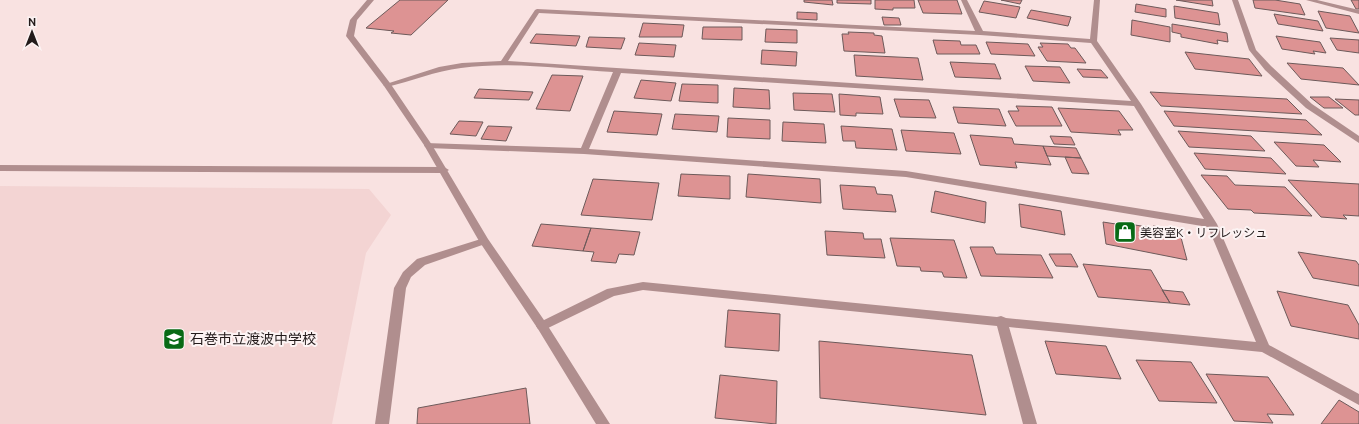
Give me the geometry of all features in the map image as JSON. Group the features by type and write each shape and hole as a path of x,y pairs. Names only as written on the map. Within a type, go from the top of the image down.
{"street":[{"path":"372,0 354,18 349,28 350,36 387,85 428,145 444,170 484,241 542,326 603,424"},
{"path":"964,0 980,33"},
{"path":"1097,0 1093,42 1137,104 1212,224 1264,348"},
{"path":"1234,0 1253,50 1268,68 1309,106 1359,140"},
{"path":"1309,0 1359,12"},
{"path":"503,63 537,11 980,33 1093,42"},
{"path":"387,85 439,69 462,65 503,63 1137,104"},
{"path":"584,151 618,70"},
{"path":"428,145 584,151 906,174 1212,224"},
{"path":"0,168 444,170"},
{"path":"382,424 400,288 407,275 421,262 484,241"},
{"path":"542,326 611,292 643,286 1000,320 1264,348 1359,400"},
{"path":"1000,320 1030,424"}],"shaded area":[{"name":"石巻市立渡波中学校","path":"0,186 369,189 391,215 366,253 332,424 0,424"}],"building":[{"path":"400,0 448,0 411,35 391,33 394,31 366,28"},
{"path":"804,0 832,0 833,5 804,2"},
{"path":"837,0 871,0 871,4 837,3"},
{"path":"875,0 914,0 915,8 893,8 893,10 875,9"},
{"path":"918,0 957,0 962,14 923,13"},
{"path":"1001,0 1022,0 1020,4"},
{"path":"1176,0 1212,0 1213,6"},
{"path":"1253,0 1275,0 1300,4 1305,15 1255,8"},
{"path":"1351,0 1359,0 1359,9 1356,9"},
{"path":"984,1 1020,7 1016,18 979,12"},
{"path":"1136,4 1166,9 1166,17 1135,12"},
{"path":"1174,6 1218,13 1220,25 1175,18"},
{"path":"1031,10 1071,17 1068,26 1027,18"},
{"path":"1318,11 1350,16 1359,33 1326,28"},
{"path":"797,12 817,13 817,20 797,19"},
{"path":"1274,14 1318,21 1323,31 1278,24"},
{"path":"882,17 899,18 901,25 884,25"},
{"path":"1132,20 1170,27 1170,42 1131,35"},
{"path":"643,23 684,25 682,37 639,37"},
{"path":"1172,24 1227,33 1228,42 1217,40 1218,44 1181,37 1181,34 1172,32"},
{"path":"703,27 742,27 742,40 702,39"},
{"path":"766,29 797,30 797,43 765,42"},
{"path":"848,32 874,33 874,35 882,36 885,53 844,51 842,34 849,34"},
{"path":"536,34 580,36 576,46 530,43"},
{"path":"1276,36 1320,42 1326,53 1313,51 1315,54 1282,49"},
{"path":"589,37 625,38 621,49 586,47"},
{"path":"1330,38 1359,40 1359,53 1337,50"},
{"path":"933,40 960,41 961,45 976,45 980,54 937,54"},
{"path":"986,42 1028,44 1035,56 991,54"},
{"path":"639,43 676,45 674,57 635,55"},
{"path":"1040,43 1068,44 1071,48 1075,48 1086,63 1047,61 1038,47 1043,47"},
{"path":"762,50 797,52 796,66 761,64"},
{"path":"1185,52 1249,59 1262,76 1195,69"},
{"path":"854,55 918,58 923,80 856,76"},
{"path":"950,62 995,64 1001,79 955,77"},
{"path":"1287,63 1343,68 1359,85 1301,79"},
{"path":"1025,66 1060,67 1070,83 1033,81"},
{"path":"1077,69 1101,70 1108,78 1083,77"},
{"path":"552,75 583,76 570,111 536,109"},
{"path":"641,80 676,83 671,101 634,98"},
{"path":"682,84 718,85 718,103 679,101"},
{"path":"734,88 769,90 770,109 733,107"},
{"path":"479,89 533,92 529,100 474,98"},
{"path":"1150,92 1287,99 1302,114 1161,106"},
{"path":"793,93 832,94 835,112 794,110"},
{"path":"839,94 880,97 883,114 856,113 856,116 840,115"},
{"path":"1310,97 1329,97 1343,108 1324,108"},
{"path":"894,99 929,100 936,118 900,117"},
{"path":"1335,99 1359,100 1359,115 1355,115"},
{"path":"1016,106 1052,107 1062,126 1016,126 1008,111 1019,111"},
{"path":"953,107 999,109 1006,126 958,123"},
{"path":"1058,108 1119,111 1133,130 1118,130 1121,135 1071,132"},
{"path":"614,111 662,114 657,135 607,132"},
{"path":"1164,111 1306,120 1322,135 1174,126"},
{"path":"675,114 719,116 717,132 672,129"},
{"path":"728,118 770,120 770,139 727,137"},
{"path":"459,121 483,122 476,136 450,134"},
{"path":"783,122 824,124 826,143 782,141"},
{"path":"488,126 512,127 506,141 481,139"},
{"path":"841,126 892,129 897,150 856,148 855,141 843,141"},
{"path":"901,130 954,133 961,154 906,151"},
{"path":"1178,131 1251,136 1265,151 1189,147"},
{"path":"970,135 1012,138 1014,144 1043,146 1051,165 1015,162 1017,168 980,165"},
{"path":"1050,136 1071,137 1075,145 1054,144"},
{"path":"1274,142 1324,145 1341,162 1313,160 1319,167 1296,166"},
{"path":"1043,146 1076,148 1081,158 1047,156"},
{"path":"1194,153 1271,158 1286,174 1205,169"},
{"path":"1065,157 1081,158 1089,174 1072,173"},
{"path":"681,174 730,176 730,199 678,196"},
{"path":"748,174 820,179 821,203 746,197"},
{"path":"1201,175 1227,176 1235,185 1285,187 1312,216 1254,213 1251,210 1228,209"},
{"path":"593,179 659,183 652,220 581,215"},
{"path":"1288,180 1359,184 1359,216 1343,215 1347,219 1321,217"},
{"path":"840,185 875,187 877,194 892,195 896,212 843,209"},
{"path":"935,191 986,202 985,223 931,212"},
{"path":"1019,204 1061,211 1065,235 1021,227"},
{"path":"1103,222 1135,227 1135,225 1154,228 1153,226 1179,230 1187,260 1106,244"},
{"path":"541,224 591,228 583,251 532,246"},
{"path":"591,228 640,232 634,255 619,254 616,263 591,261 594,252 583,251"},
{"path":"825,231 863,233 864,239 881,239 885,258 827,255"},
{"path":"890,238 954,240 967,278 944,277 942,272 921,271 920,267 897,266"},
{"path":"970,247 993,247 996,254 1041,255 1053,278 981,276"},
{"path":"1298,252 1356,261 1359,265 1359,286 1313,278"},
{"path":"1049,254 1071,254 1078,267 1056,266"},
{"path":"1083,264 1151,270 1170,303 1098,297"},
{"path":"1162,290 1183,292 1190,305 1170,303"},
{"path":"1277,291 1348,305 1359,325 1359,339 1291,326"},
{"path":"728,310 780,314 779,351 725,347"},
{"path":"819,341 972,355 986,415 820,398"},
{"path":"1045,341 1106,346 1121,379 1056,374"},
{"path":"1136,360 1191,362 1217,403 1159,401"},
{"path":"1206,374 1268,377 1294,415 1267,414 1273,423 1234,421"},
{"path":"720,375 777,381 776,424 715,418"},
{"path":"526,388 530,424 417,424 418,408"},
{"path":"1339,400 1359,412 1359,424 1321,424"}],"place":[{"name":"美容室K・リフレッシュ","path":"1125,232"},
{"name":"石巻市立渡波中学校","path":"174,339"}]}
